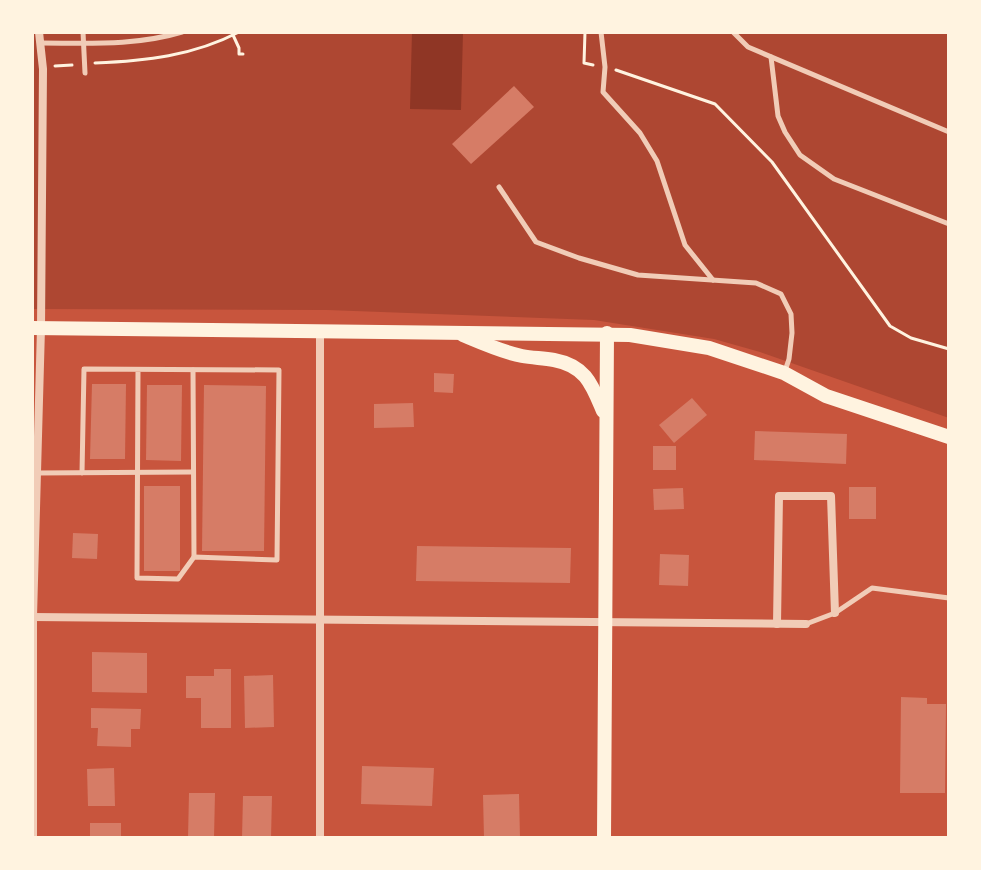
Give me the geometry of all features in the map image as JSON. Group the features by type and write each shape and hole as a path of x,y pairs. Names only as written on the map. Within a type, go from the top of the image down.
{"main road":[{"path":"36,328 630,335 709,348 784,373 826,396 949,437"},
{"path":"455,332 522,356 556,360 569,365 591,382 606,419"},
{"path":"604,838 607,333"}],"street":[{"path":"33,838 36,328 43,69 39,32"},
{"path":"320,331 320,838"},
{"path":"777,624 779,496 831,496 835,613"},
{"path":"33,617 806,624"}],"lane":[{"path":"83,32 85,73"},
{"path":"40,43 120,43 163,38 182,32"},
{"path":"601,32 605,67 603,92 640,133 657,161 685,245 713,280"},
{"path":"733,32 748,47 949,132"},
{"path":"771,57 778,116 800,155 834,179 949,224"},
{"path":"499,187 536,242 638,275 756,283 781,294 791,314 792,333 784,373"},
{"path":"82,473 84,369 279,370 277,560 194,557"},
{"path":"138,370 137,578 178,579 194,557 193,370"},
{"path":"37,473 193,472"},
{"path":"806,624 835,613 872,588 949,598"}],"path":[{"path":"43,69 146,61 192,51 239,32"},
{"path":"585,32 584,63 605,67 715,104 772,162 890,326 911,338 949,349"},
{"path":"233,35 239,54 243,54"}],"shaded area":[{"path":"32,32 949,32 949,418 714,339 594,320 327,310 32,309"},
{"path":"412,32 463,32 461,110 410,109"}],"building":[{"path":"514,86 534,107 471,164 452,144"},
{"path":"434,373 454,374 453,393 434,392"},
{"path":"92,384 126,384 125,459 90,459"},
{"path":"147,385 182,385 181,461 146,460"},
{"path":"204,385 266,386 264,551 202,551"},
{"path":"692,398 707,415 674,443 659,425"},
{"path":"413,403 414,427 374,428 374,404"},
{"path":"755,431 847,434 846,464 754,460"},
{"path":"653,446 676,446 676,470 653,470"},
{"path":"144,486 180,486 180,571 144,571"},
{"path":"849,487 876,487 876,519 849,519"},
{"path":"683,488 684,509 654,510 653,489"},
{"path":"73,533 98,534 97,559 72,558"},
{"path":"417,546 571,548 570,583 416,581"},
{"path":"660,554 689,555 688,586 659,585"},
{"path":"92,652 147,653 147,693 92,692"},
{"path":"214,669 231,669 231,728 201,728 201,698 186,698 186,676 214,676"},
{"path":"273,675 274,727 245,728 244,676"},
{"path":"901,697 927,698 927,704 946,704 945,793 900,793"},
{"path":"91,708 141,709 140,729 131,729 131,747 97,746 98,728 91,728"},
{"path":"362,766 434,768 432,806 361,804"},
{"path":"114,768 115,806 88,806 87,769"},
{"path":"189,793 215,793 214,838 188,838"},
{"path":"519,794 520,838 484,838 483,795"},
{"path":"243,796 272,796 271,838 242,838"},
{"path":"90,823 121,823 121,838 90,838"}]}
